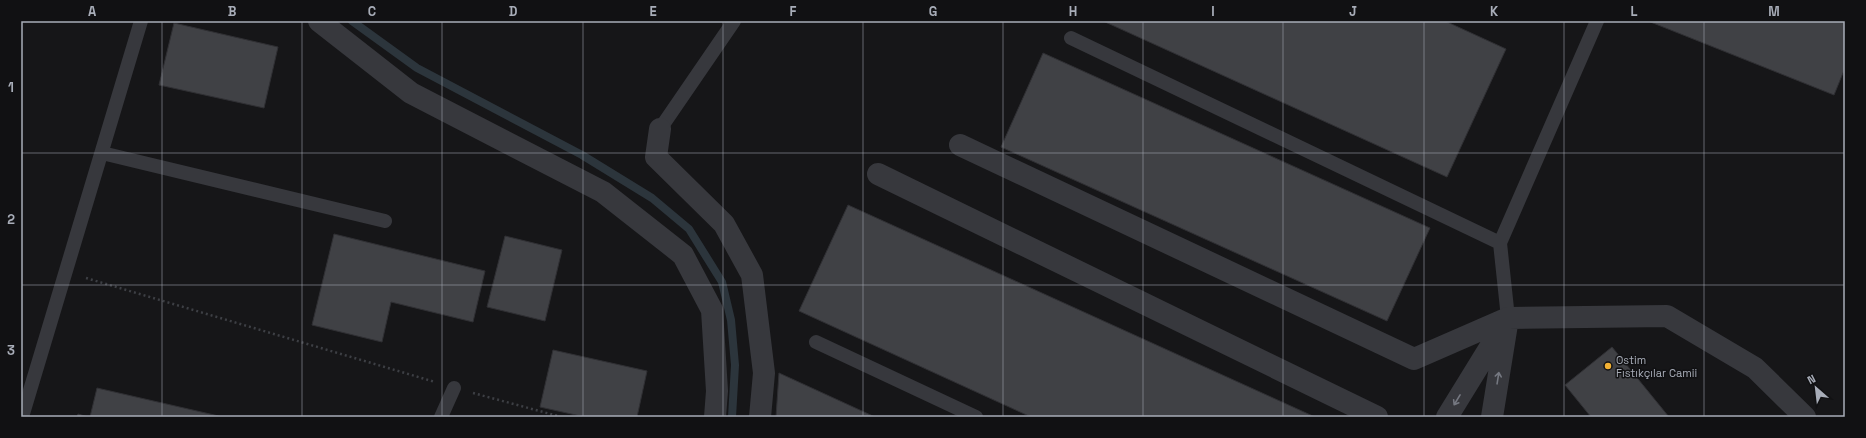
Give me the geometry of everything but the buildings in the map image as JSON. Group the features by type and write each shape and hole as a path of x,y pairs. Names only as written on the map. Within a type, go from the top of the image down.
{"street":[{"path":"319,21 411,93 603,192 683,255 712,310 717,391 715,417"},
{"path":"660,129 656,157 724,224 752,275 764,373 760,417"},
{"path":"960,145 1414,359 1508,318 1667,316 1755,368 1805,417"},
{"path":"878,174 1377,417"},
{"path":"1447,417 1508,318"},
{"path":"1492,417 1508,318"}],"lane":[{"path":"22,417 141,21"},
{"path":"660,129 734,21"},
{"path":"1508,318 1500,243 1597,21"},
{"path":"1071,38 1500,243"},
{"path":"102,153 385,221"},
{"path":"816,342 976,417"},
{"path":"442,417 454,388"}],"path":[{"path":"66,272 454,388 558,417"}],"waterway":[{"path":"352,21 417,68 582,155 652,198 689,229 722,282 731,320 735,365 732,417"}],"place":[{"name":"Ostim Fıstıkçılar Camii","path":"1608,366"}]}
